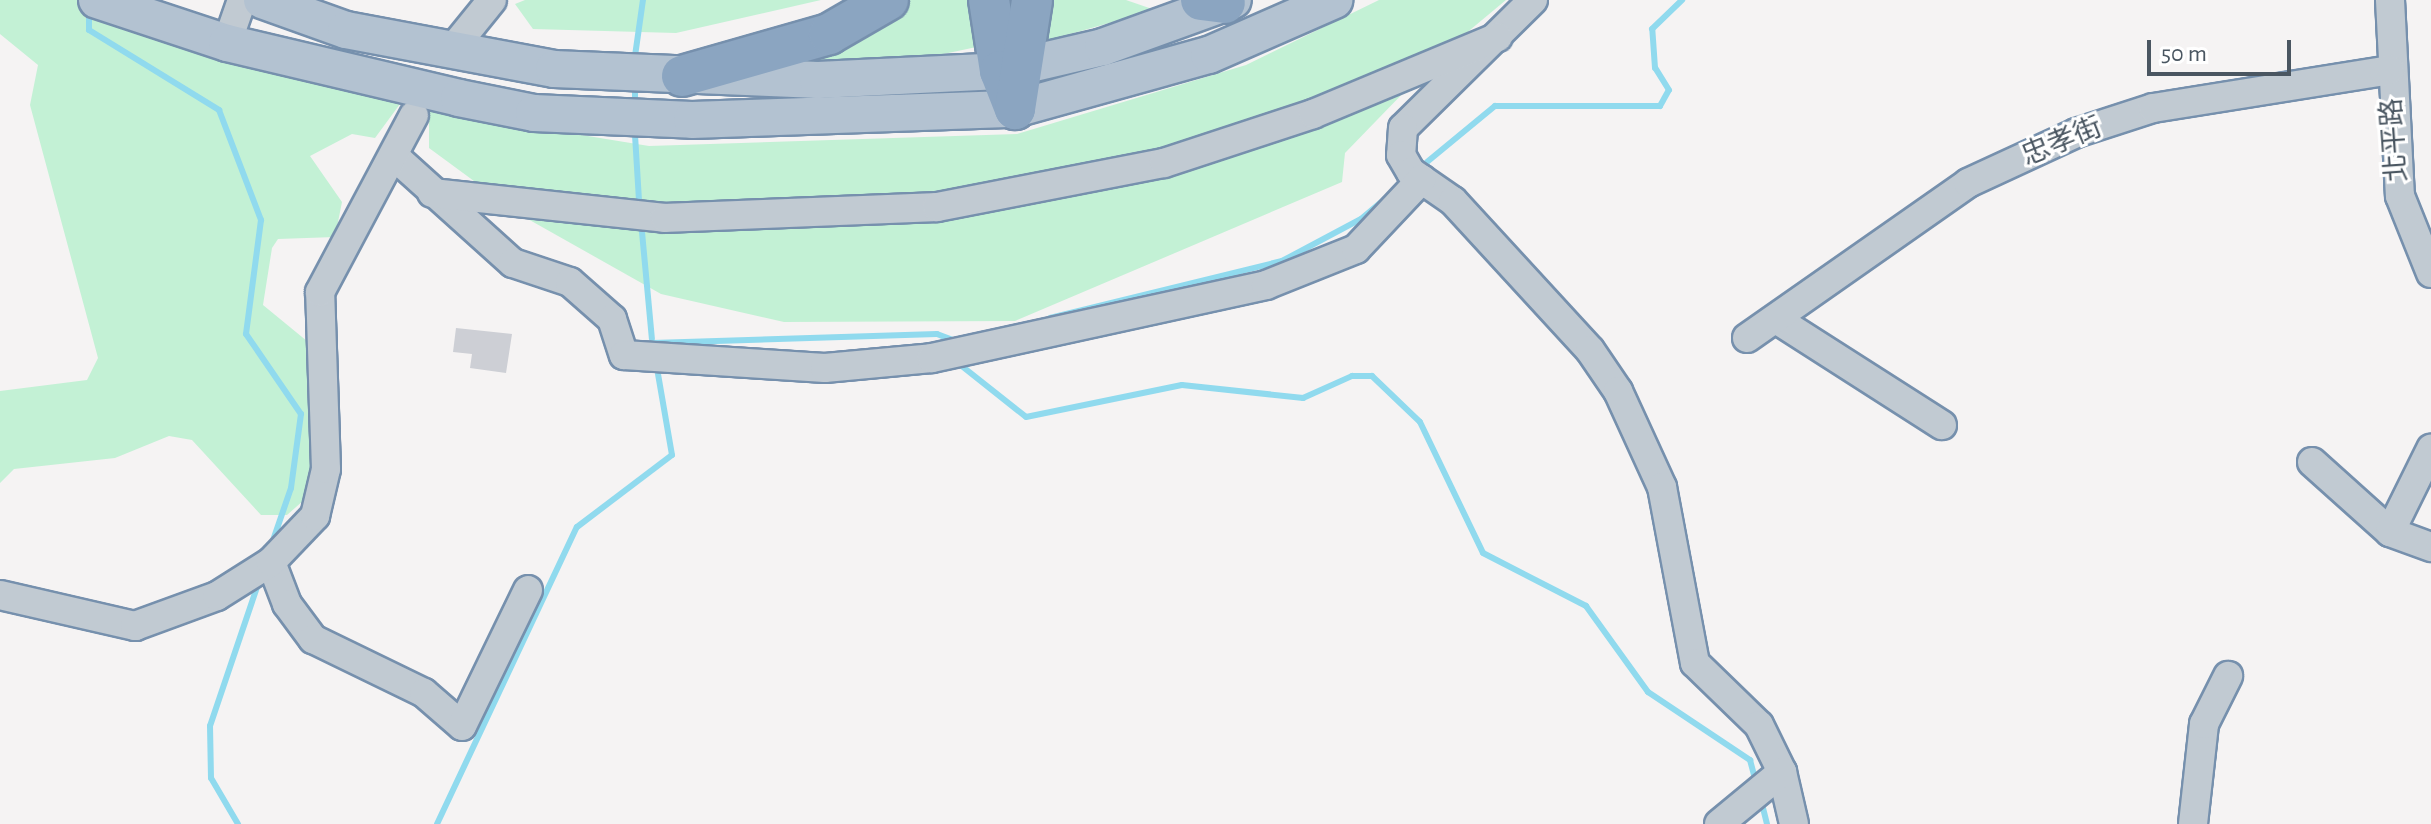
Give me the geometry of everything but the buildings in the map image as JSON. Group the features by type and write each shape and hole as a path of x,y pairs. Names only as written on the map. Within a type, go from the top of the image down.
{"highway":[{"path":"682,76 829,34 888,0"},
{"path":"989,0 1012,69 1015,109"},
{"path":"1012,69 1032,0"}],"main road":[{"path":"97,0 227,43 534,113 692,120 1015,109 1209,55 1334,0"},
{"path":"262,0 346,30 472,57 682,76 818,80 1012,69 1103,47 1220,1"}],"street":[{"path":"227,43 242,0"},
{"path":"454,47 492,0"},
{"path":"1533,0 1403,128 1401,155 1422,179 1453,201 1618,391 1662,487 1695,663 1759,725 1794,824"},
{"name":"北平路","path":"2390,0 2390,70 2400,196 2421,229 2431,273"},
{"path":"432,193 665,218 937,207 1164,163 1313,114 1498,37"},
{"name":"忠孝街","path":"1747,338 1968,183 2076,133 2153,108 2390,70"},
{"path":"0,595 135,626 217,596 271,562 315,516 326,469 320,292 414,115"},
{"path":"394,156 513,263 570,282 612,319 624,355 825,368 932,358 1266,285 1356,249 1422,179"},
{"path":"1776,319 1942,425"},
{"path":"2390,532 2431,449"},
{"path":"2312,462 2390,532 2431,547"},
{"path":"271,562 287,604 313,639 424,693 462,726 528,590"},
{"path":"2193,824 2204,724 2228,676"},
{"path":"1719,824 1746,798 1776,776"}],"green space":[{"path":"0,0 79,0 400,104 375,138 352,134 310,156 342,202 335,237 278,239 272,248 263,305 313,346 329,478 287,515 261,515 192,440 169,436 115,458 14,469 0,483 0,391 87,380 98,358 30,105 38,65 0,34"},
{"path":"525,0 821,0 676,33 533,29 515,4"},
{"path":"909,0 980,0 986,45 915,60 794,64"},
{"path":"1042,0 1126,0 1155,10 1042,42"},
{"path":"1379,0 1506,0 1440,55 1345,153 1342,182 1015,321 784,322 661,294 519,214 429,148 429,110 649,146 1017,134 1246,65"}],"waterway":[{"path":"635,56 643,0"},
{"path":"1427,162 1495,106 1660,106 1669,90 1655,68 1652,29 1682,0"},
{"path":"89,16 89,30 219,110 261,220 246,334 301,414 291,488 271,546"},
{"path":"635,91 635,100"},
{"path":"635,135 639,200"},
{"path":"1050,318 1282,261 1361,219 1386,198"},
{"path":"642,232 652,339"},
{"path":"653,343 937,334 958,342"},
{"path":"963,367 1026,417 1182,385 1303,398 1352,376 1372,376 1420,422 1483,553 1586,606 1648,692 1750,760 1756,782"},
{"path":"437,824 577,527 672,455 658,374"},
{"path":"238,824 211,778 210,726 257,587"},
{"path":"1761,800 1767,824"}]}
